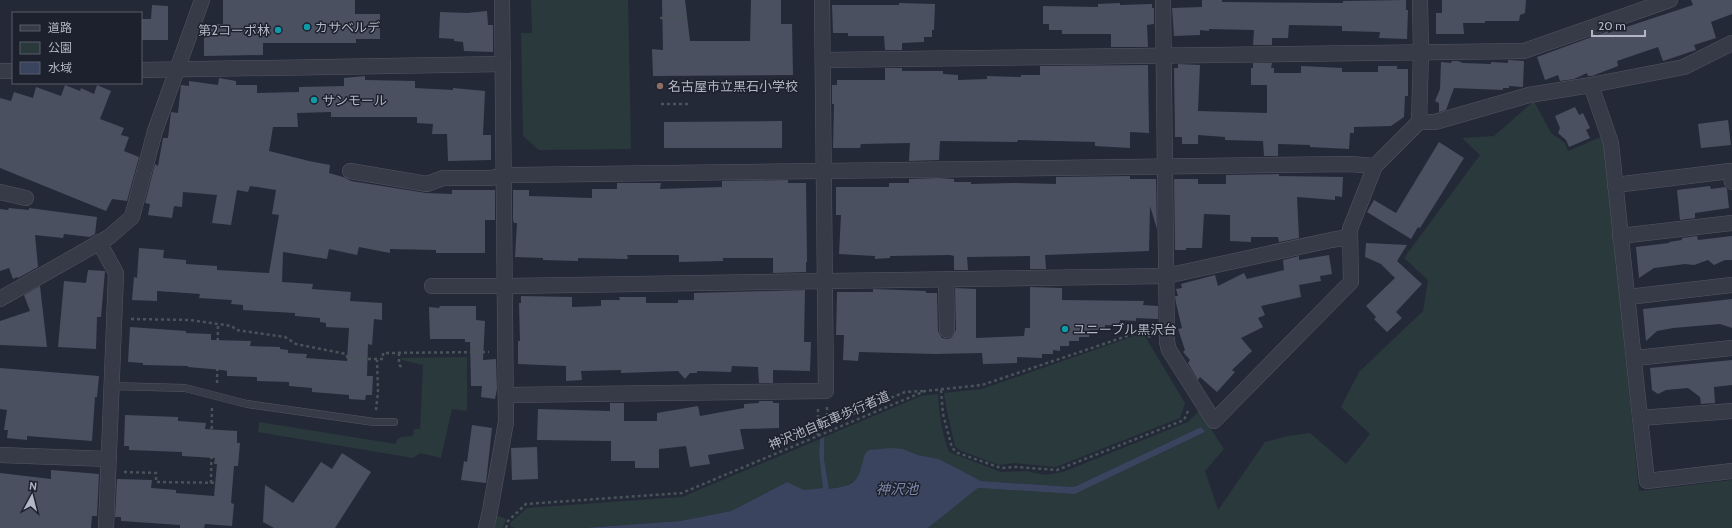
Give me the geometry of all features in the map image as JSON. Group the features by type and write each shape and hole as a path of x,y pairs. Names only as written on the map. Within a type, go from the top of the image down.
{"street":[{"path":"0,299 109,237 132,217 155,131 202,0"},
{"path":"486,528 506,422 502,0"},
{"path":"506,395 826,391 822,0"},
{"path":"1163,0 1166,323 1169,350 1214,421 1351,282 1350,229 1375,166 1419,122 1421,53 1420,0"},
{"path":"823,60 1164,54 1524,51 1670,0"},
{"path":"1419,122 1435,122 1529,95 1684,67 1732,44"},
{"path":"142,70 503,64"},
{"path":"0,71 12,71"},
{"path":"1591,85 1611,143 1647,481 1732,471"},
{"path":"350,171 427,184 443,178 491,178 504,175 1350,164 1375,166"},
{"path":"1616,185 1730,171 1732,182"},
{"path":"0,192 26,198"},
{"path":"1620,236 1732,223"},
{"path":"432,286 825,282 1166,276 1331,240 1350,238"},
{"path":"99,242 116,273 106,528"},
{"path":"946,280 946,330"},
{"path":"1628,297 1732,285"},
{"path":"1635,358 1732,348"},
{"path":"1640,418 1732,411"},
{"path":"0,456 108,459"}],"lane":[{"path":"111,386 185,388 247,404 374,422 394,422"}],"path":[{"path":"660,18 687,18"},
{"path":"661,104 689,104"},
{"path":"126,319 185,320 232,326 236,330 285,337 296,344 346,354 348,359 383,360 383,353 506,352"},
{"name":"神沢池自転車歩行者道","path":"506,528 508,521 526,504 682,493 925,391 982,385 1166,323"},
{"path":"211,483 218,324"},
{"path":"1145,330 1153,342"},
{"path":"399,353 399,365 403,368"},
{"path":"374,422 378,392 377,360"},
{"path":"941,390 943,414 952,448 958,453 1001,468 1016,467 1057,470 1184,420 1191,405"},
{"path":"827,402 827,422 838,420 905,392 925,391"},
{"path":"818,416 818,436"},
{"path":"122,472 156,473 156,482 230,483"}],"green space":[{"path":"531,0 628,0 631,149 539,150 523,136 521,33 532,33"},
{"path":"1534,101 1551,133 1565,143 1568,151 1601,137 1604,146 1639,491 1732,480 1732,528 928,528 978,488 1075,494 1205,432 1201,427 1074,487 981,481 939,459 918,455 903,449 860,474 851,483 843,487 829,489 824,459 824,437 921,396 938,394 941,423 949,452 1001,472 1026,471 1045,475 1063,472 1188,422 1199,411 1224,449 1205,471 1218,510 1265,442 1288,436 1310,433 1346,464 1370,434 1341,407 1359,372 1423,311 1428,280 1404,258 1480,155 1462,138 1494,136"},
{"path":"1143,333 1185,403 1180,418 1056,467 1014,463 999,465 959,450 955,446 944,393 982,389"},
{"path":"467,357 467,411 452,409 441,458 420,453 413,458 258,432 259,422 396,444 397,440 401,437 413,436 414,429 420,429 423,365 402,360 401,358"},
{"path":"820,439 819,454 824,488 804,490 787,482 731,511 680,521 583,528 515,528 510,526 511,522 527,508 682,497"},
{"path":"496,515 506,519 503,528 494,528"}],"water":[{"name":"神沢池","path":"1201,427 1205,432 1075,494 978,488 928,528 583,528 680,521 731,511 787,482 804,490 823,488 819,454 820,439 824,437 824,459 829,489 849,485 853,482 859,475 864,456 869,450 891,448 903,449 918,455 939,459 981,481 1074,487"}],"building":[{"path":"223,0 355,0 355,14 380,14 380,39 356,39 356,43 263,43 263,55 204,56 204,24 223,24"},
{"path":"662,0 685,0 690,41 750,41 751,0 781,0 781,24 792,24 793,75 653,76 652,49 663,50"},
{"path":"1202,0 1222,0 1222,2 1343,3 1343,1 1406,0 1406,10 1408,10 1407,39 1379,38 1380,32 1342,31 1342,26 1289,25 1288,38 1272,38 1272,45 1253,45 1254,30 1209,29 1209,31 1200,30 1200,35 1174,36 1172,8 1202,7"},
{"path":"1442,0 1526,0 1525,13 1520,15 1519,21 1485,21 1485,23 1463,23 1464,34 1436,34 1436,13 1442,13"},
{"path":"1691,0 1732,0 1732,14 1711,22 1716,38 1694,45 1696,50 1663,61 1658,47 1617,61 1618,66 1592,76 1588,76 1587,73 1574,79 1560,81 1558,75 1545,80 1537,57 1608,31 1608,33 1693,5"},
{"path":"899,3 935,4 934,30 932,30 932,37 924,37 924,42 902,43 902,50 885,50 884,36 848,36 848,33 833,33 832,5 899,5"},
{"path":"1120,3 1120,5 1152,4 1152,8 1154,8 1154,24 1147,25 1148,47 1111,47 1111,34 1062,34 1062,30 1049,30 1049,24 1043,24 1043,6 1098,7 1098,4"},
{"path":"152,5 168,6 168,40 142,40 142,19 151,19"},
{"path":"487,11 488,25 493,25 493,52 464,51 463,42 454,41 454,39 439,38 440,12 467,13"},
{"path":"1508,60 1524,61 1523,87 1509,86 1509,88 1503,88 1503,90 1454,88 1446,110 1439,112 1439,103 1435,101 1440,89 1441,62 1451,63 1452,61 1458,61 1463,63 1491,64 1491,62 1508,63"},
{"path":"1253,63 1272,63 1271,68 1274,68 1274,73 1301,73 1301,66 1342,68 1342,72 1378,72 1378,66 1397,66 1397,69 1408,69 1408,96 1405,96 1404,117 1391,126 1354,127 1354,133 1350,133 1349,149 1310,147 1310,145 1278,144 1278,156 1264,156 1263,141 1225,140 1225,137 1198,135 1198,144 1182,144 1182,137 1175,137 1174,68 1178,68 1178,64 1200,65 1198,111 1267,113 1267,85 1251,85 1251,68 1253,68"},
{"path":"1148,65 1149,133 1130,132 1130,148 1095,146 1095,142 1018,140 1017,142 940,141 939,160 909,161 910,143 861,144 860,148 833,148 834,104 832,104 832,85 837,85 837,80 885,80 885,68 902,68 902,71 943,71 943,74 958,75 958,80 987,79 987,76 1021,77 1021,75 1040,75 1040,66"},
{"path":"365,76 365,80 415,81 415,88 453,90 453,88 485,91 483,135 491,135 491,160 448,161 447,134 432,134 433,124 417,123 417,117 331,117 331,112 297,113 298,127 273,127 269,151 330,165 329,173 351,181 426,193 452,194 452,190 495,190 495,220 485,220 485,253 436,253 436,250 390,249 390,253 359,247 357,255 329,249 327,259 283,252 282,282 313,284 312,289 351,292 350,301 382,303 382,320 374,319 372,345 368,344 367,376 373,376 372,395 366,395 365,400 349,399 349,395 312,392 312,388 289,386 289,382 257,381 257,377 227,376 227,371 222,370 188,366 143,365 143,363 128,362 130,327 211,334 211,340 251,341 250,346 280,347 280,349 288,350 288,353 307,354 306,358 347,361 349,328 326,327 326,323 320,322 320,318 295,316 295,313 243,310 243,305 231,304 232,300 199,298 200,294 157,291 157,301 132,300 134,277 137,278 139,248 164,250 163,258 186,260 186,264 217,266 217,270 269,273 279,215 272,214 276,190 250,186 248,192 237,190 231,225 212,223 217,195 183,192 182,207 174,206 172,218 148,215 150,204 145,203 155,164 158,166 163,138 168,138 171,112 178,113 181,85 189,86 189,81 218,85 219,78 236,81 236,85 257,85 257,93 299,92 299,87 344,86 344,78"},
{"path":"65,85 80,91 81,88 94,94 97,85 111,91 100,119 124,128 121,135 129,137 124,151 139,157 127,201 112,199 106,211 0,168 0,98 11,101 14,92 33,98 36,87 61,96"},
{"path":"1575,107 1579,115 1583,113 1590,128 1586,130 1590,138 1569,147 1566,140 1558,133 1560,128 1555,116"},
{"path":"1728,120 1731,145 1701,148 1698,124"},
{"path":"782,121 782,148 664,148 664,122"},
{"path":"1439,142 1464,158 1420,228 1418,227 1411,239 1367,212 1374,200 1396,213"},
{"path":"1279,174 1279,176 1343,177 1342,197 1335,196 1335,200 1297,197 1299,238 1279,242 1278,237 1251,237 1251,242 1230,241 1230,215 1204,214 1202,248 1175,250 1174,179 1198,179 1198,184 1226,184 1226,175"},
{"path":"1130,176 1130,179 1156,179 1157,229 1150,206 1149,251 1045,255 1046,269 1030,269 1030,256 967,257 968,270 954,270 954,256 950,255 890,256 890,258 875,259 875,256 839,254 841,215 836,215 836,187 889,187 889,183 909,183 909,179 954,179 954,182 971,182 971,184 1056,184 1056,177"},
{"path":"788,180 788,183 806,183 806,272 773,273 773,258 723,258 723,261 679,262 679,255 627,255 628,259 578,258 578,261 543,260 543,258 515,257 517,223 514,223 513,220 513,190 529,190 529,196 592,198 592,189 617,189 617,183 661,183 660,189 722,187 722,181"},
{"path":"1710,186 1711,189 1725,187 1727,189 1729,208 1695,213 1695,218 1680,220 1677,190"},
{"path":"9,208 29,210 29,208 97,217 95,234 90,237 64,234 63,238 35,235 38,267 18,278 13,279 9,268 0,271 0,209 8,210"},
{"path":"1697,236 1698,240 1732,236 1732,260 1725,260 1714,265 1708,260 1694,265 1685,264 1654,268 1639,278 1636,247 1669,243 1682,240 1682,238"},
{"path":"1366,243 1407,245 1397,261 1422,284 1396,312 1402,318 1387,332 1374,319 1376,317 1366,306 1395,278 1381,264 1365,257"},
{"path":"1329,255 1332,274 1320,276 1321,281 1299,285 1301,297 1261,306 1265,315 1258,318 1263,327 1241,338 1252,351 1232,370 1235,372 1217,392 1200,377 1198,380 1188,363 1190,360 1183,352 1185,350 1178,329 1182,328 1175,296 1178,296 1176,289 1182,288 1181,284 1215,275 1218,286 1244,273 1247,279 1284,270 1283,260 1299,256 1299,260"},
{"path":"88,270 105,271 101,317 97,317 96,349 58,347 64,281 86,283"},
{"path":"40,286 47,347 0,345 0,321 30,311 24,295"},
{"path":"1030,287 1062,288 1062,300 1144,301 1143,305 1158,306 1158,319 1136,318 1136,321 1120,320 1120,326 1105,325 1105,330 1090,330 1089,337 1079,337 1079,341 1069,341 1069,346 1060,346 1060,351 1053,350 1053,354 1042,354 1042,358 1017,357 1017,363 983,364 982,353 935,354 859,352 858,361 843,360 844,335 836,335 837,292 873,292 873,289 926,291 926,293 937,293 938,331 942,338 948,339 952,337 956,330 955,288 976,289 976,338 1024,336 1025,328 1030,328"},
{"path":"805,290 804,342 811,342 810,371 773,370 773,383 759,383 758,367 732,366 731,372 697,371 697,373 690,373 685,379 678,371 621,373 621,370 581,371 582,380 566,381 566,366 518,364 518,341 520,341 519,303 521,303 521,296 572,297 572,307 601,306 601,300 620,300 619,297 646,297 646,303 678,303 678,300 694,300 694,293"},
{"path":"1732,299 1732,328 1720,324 1673,328 1657,331 1646,341 1643,309"},
{"path":"440,306 476,306 476,320 485,321 483,360 496,359 497,389 495,399 481,397 482,386 471,386 470,342 465,342 465,339 430,339 429,307 439,308"},
{"path":"1732,360 1732,385 1714,387 1715,403 1701,404 1700,397 1688,388 1666,390 1658,394 1652,390 1650,368"},
{"path":"0,368 99,376 97,397 95,397 92,441 27,436 27,440 7,438 8,430 4,430 7,410 0,409"},
{"path":"759,401 773,401 773,403 779,403 779,428 740,429 744,449 708,455 710,464 690,467 686,446 659,449 659,468 635,468 635,461 611,461 611,441 537,440 538,409 610,411 610,403 624,403 624,421 657,421 657,413 698,406 700,416 744,408 744,404 759,403"},
{"path":"125,415 178,417 178,421 206,423 205,429 237,431 237,443 240,443 238,466 234,466 231,503 234,504 232,526 205,524 204,528 180,528 180,525 121,521 121,517 115,517 117,479 152,480 151,488 176,490 176,493 214,496 217,464 214,464 215,458 182,456 182,452 129,450 129,446 124,446"},
{"path":"472,425 492,428 486,483 461,480 464,461 467,462"},
{"path":"537,447 538,479 512,480 511,448"},
{"path":"342,453 371,472 335,528 274,528 263,522 265,485 293,503 321,462 332,469"},
{"path":"51,470 99,474 97,516 92,516 91,528 0,528 0,473 51,479"}],"place":[{"name":"カサベルデ","path":"307,27"},
{"name":"第2コーポ林","path":"278,30"},
{"name":"名古屋市立黒石小学校","path":"660,86"},
{"name":"サンモール","path":"314,100"},
{"name":"ユニーブル黒沢台","path":"1065,329"}]}
